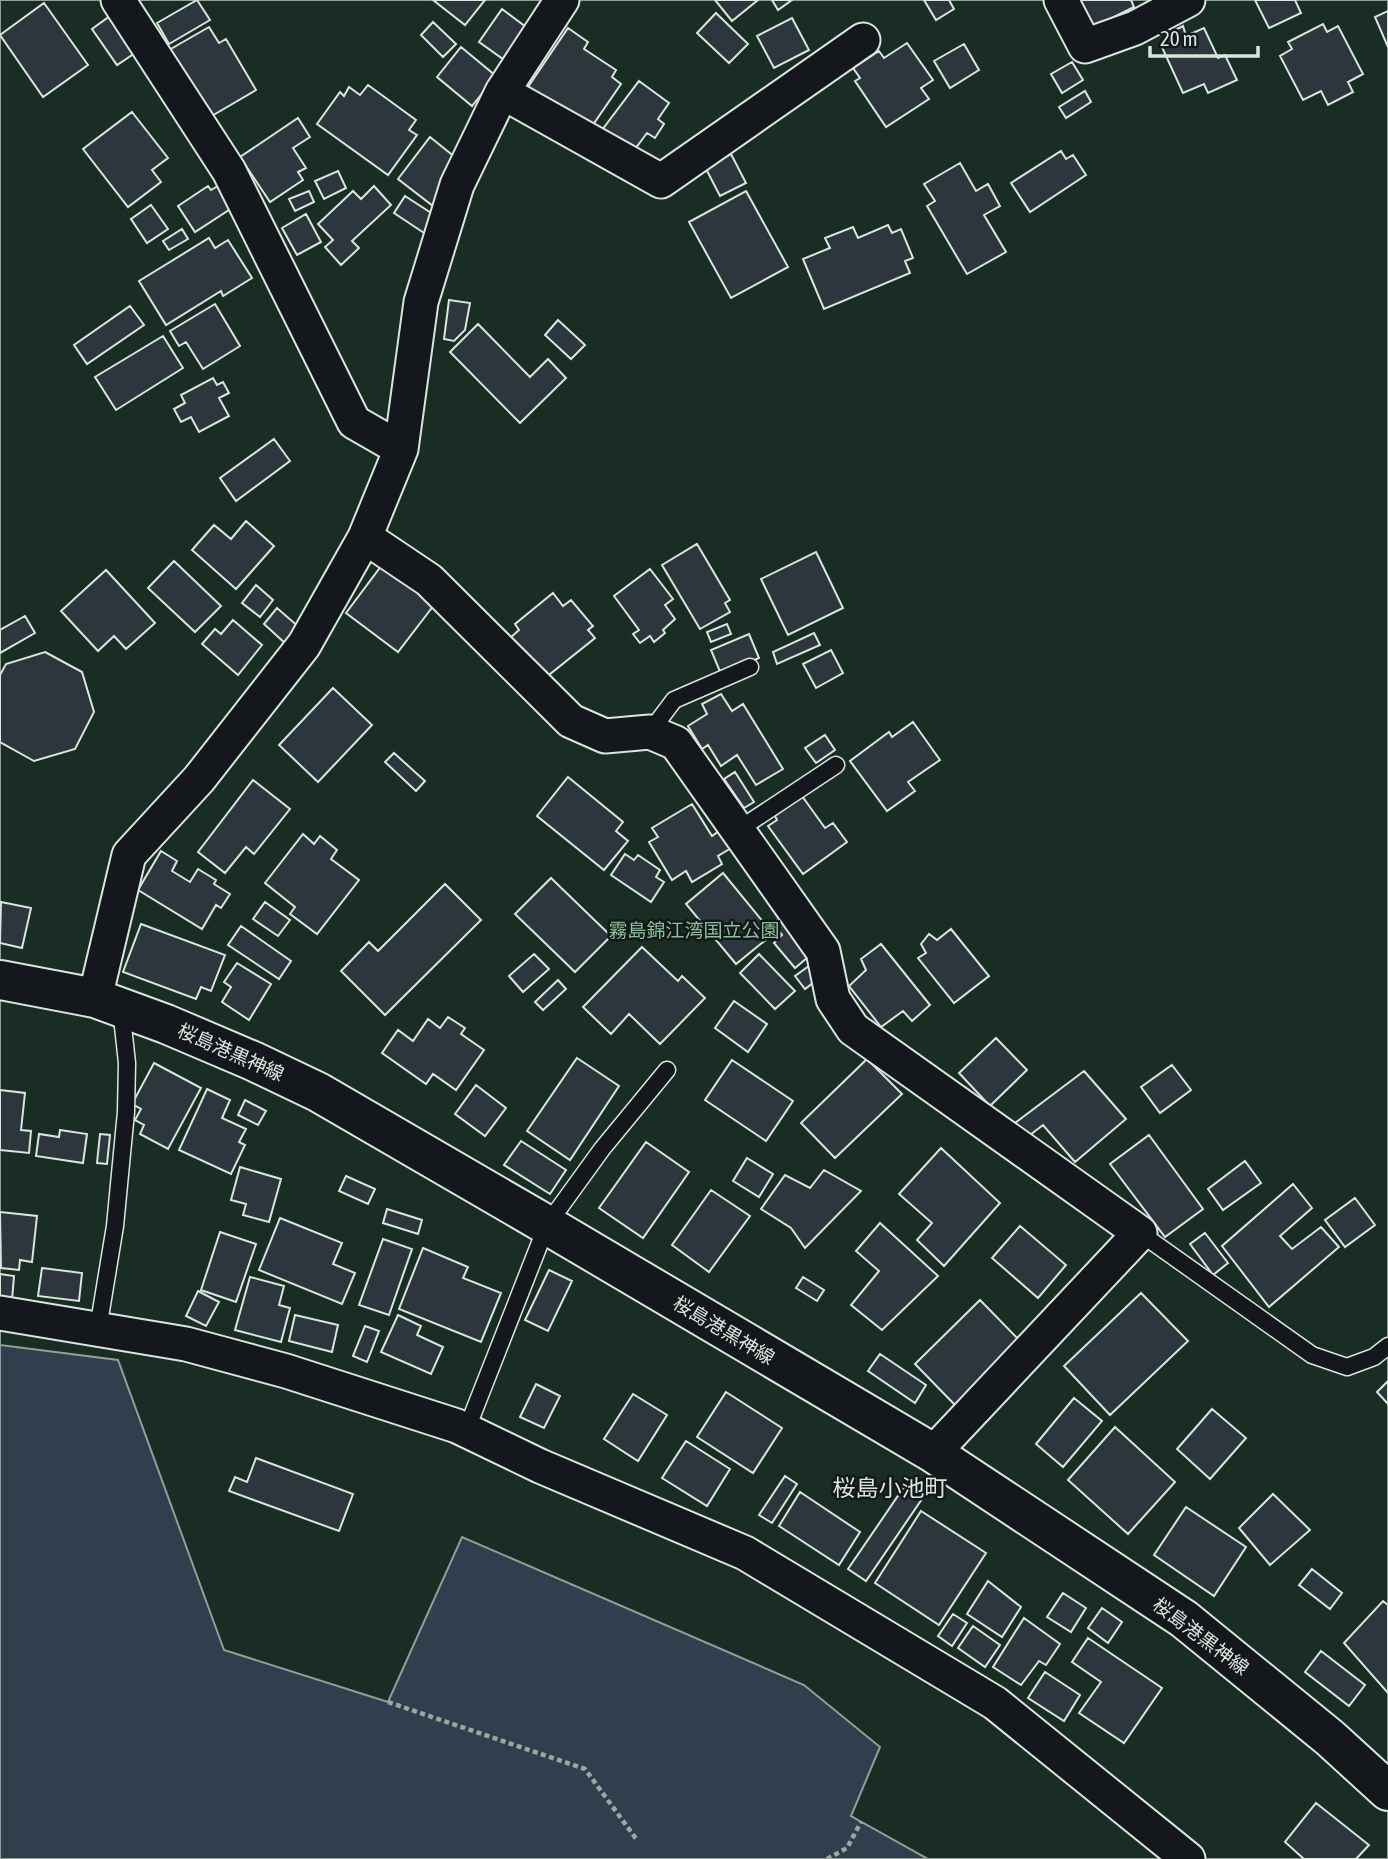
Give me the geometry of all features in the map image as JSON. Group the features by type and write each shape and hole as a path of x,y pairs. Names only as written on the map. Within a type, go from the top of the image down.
{"main road":[{"name":"桜島港黒神線","path":"0,980 108,1003 241,1055 318,1092 547,1225 933,1453 1184,1619 1329,1738 1388,1791"}],"street":[{"path":"117,0 229,171 354,422 401,449"},
{"path":"108,1003 129,855 199,779 304,645 365,537 401,449 421,302 457,185 502,92 562,0"},
{"path":"1060,0 1085,46 1135,28 1188,0"},
{"path":"502,92 661,181 863,40"},
{"path":"365,537 429,580 571,721 605,736 650,733 676,743 823,951 833,999 853,1029 1140,1233 933,1453"},
{"path":"0,1313 186,1344 286,1371 457,1426 745,1553 995,1703 1188,1859"}],"lane":[{"path":"650,733 674,700 750,667"},
{"path":"738,830 836,765"},
{"path":"98,1329 115,1226 126,1112 127,1063 108,1003"},
{"path":"466,1431 547,1225 602,1149 667,1070"},
{"path":"1140,1233 1312,1355 1347,1367 1374,1357 1388,1346"}],"path":[{"path":"388,1702 585,1769 636,1840"},
{"path":"827,1859 847,1848 861,1822"}],"green space":[{"name":"霧島錦江湾国立公園","path":"0,0 1388,0 1388,1859 0,1859"}],"water":[{"path":"0,1345 118,1360 224,1650 388,1702 462,1537 804,1685 880,1747 851,1816 928,1859 0,1859"}],"building":[{"path":"197,0 210,20 169,44 157,23"},
{"path":"433,0 485,0 465,25"},
{"path":"715,0 758,0 732,21"},
{"path":"772,0 792,0 778,10"},
{"path":"924,0 949,0 954,9 936,20"},
{"path":"1078,0 1131,0 1134,7 1092,28"},
{"path":"1255,0 1295,0 1301,13 1269,28"},
{"path":"44,3 88,65 43,97 0,35"},
{"path":"502,9 526,27 503,59 479,42"},
{"path":"1388,11 1388,47 1375,17"},
{"path":"716,13 748,44 729,63 697,33"},
{"path":"110,16 135,53 117,65 92,29"},
{"path":"792,18 809,50 774,68 757,36"},
{"path":"433,22 456,44 443,57 421,35"},
{"path":"1323,24 1327,32 1338,26 1363,74 1348,82 1353,92 1328,105 1321,91 1303,100 1280,56 1292,49 1288,42"},
{"path":"1183,26 1186,36 1204,28 1218,58 1225,55 1237,80 1208,93 1204,84 1183,93 1161,45 1174,40 1171,32"},
{"path":"209,27 219,43 226,39 256,90 210,117 169,50"},
{"path":"568,28 588,42 584,49 616,70 612,77 621,84 590,129 528,87"},
{"path":"907,43 933,80 921,88 929,99 886,127 855,81 860,78 853,68 879,51 884,58"},
{"path":"964,44 979,70 950,88 934,61"},
{"path":"461,47 496,76 472,106 437,77"},
{"path":"1072,62 1083,80 1062,93 1051,74"},
{"path":"639,81 669,103 658,119 664,124 655,138 647,133 632,153 602,130"},
{"path":"368,85 416,120 409,130 417,135 388,175 317,124 340,92 344,96 349,87 360,95"},
{"path":"1085,91 1091,102 1066,118 1059,107"},
{"path":"132,112 168,158 152,170 161,182 128,207 83,149"},
{"path":"298,118 310,137 293,148 306,168 298,172 303,180 270,202 240,157"},
{"path":"430,137 461,162 450,184 433,206 398,179"},
{"path":"1061,151 1066,159 1073,155 1086,175 1030,212 1011,183"},
{"path":"731,154 746,183 720,196 705,167"},
{"path":"960,163 976,191 988,184 1000,206 984,215 1006,252 967,274 927,206 935,201 924,184"},
{"path":"338,171 346,188 324,199 315,181"},
{"path":"208,186 211,190 218,186 232,208 195,232 178,206"},
{"path":"374,186 391,205 352,241 359,248 341,265 325,247 333,240 318,224 353,191 361,199"},
{"path":"309,191 314,202 295,211 289,199"},
{"path":"746,191 788,267 731,298 689,222"},
{"path":"405,196 439,218 427,235 394,213"},
{"path":"151,205 168,229 147,243 131,219"},
{"path":"306,214 321,242 297,255 282,228"},
{"path":"888,225 892,233 901,229 913,258 905,261 910,273 824,309 803,259 830,248 825,238 853,227 858,238"},
{"path":"182,229 188,239 169,250 163,241"},
{"path":"209,238 215,248 228,240 252,278 223,296 221,291 166,325 139,281"},
{"path":"449,300 470,303 465,330 454,341 444,339"},
{"path":"215,304 240,346 203,369 186,342 179,346 170,331"},
{"path":"130,306 144,325 87,364 74,345"},
{"path":"558,320 585,345 571,359 545,335"},
{"path":"478,324 530,377 548,359 566,378 520,423 450,352"},
{"path":"163,336 183,368 116,410 95,377"},
{"path":"213,378 217,385 223,382 229,393 219,398 229,416 199,432 191,417 181,422 174,409 185,403 181,395"},
{"path":"274,439 290,461 236,501 220,478"},
{"path":"246,521 274,546 236,589 192,550 214,525 231,539"},
{"path":"697,544 730,600 725,603 730,612 700,629 662,565"},
{"path":"816,552 843,608 788,635 761,579"},
{"path":"174,561 221,606 195,632 148,588"},
{"path":"382,565 434,605 398,652 346,613"},
{"path":"650,569 673,599 665,605 675,619 654,642 650,636 640,643 633,634 639,630 614,596"},
{"path":"106,570 155,623 126,649 114,636 98,651 61,611"},
{"path":"256,585 273,600 260,617 242,603"},
{"path":"553,593 563,606 571,600 593,626 588,630 595,638 545,678 511,637 519,630 515,624"},
{"path":"277,608 300,628 286,644 264,624"},
{"path":"25,616 35,633 0,653 0,630"},
{"path":"233,620 262,645 238,675 202,644 215,629 221,634"},
{"path":"727,624 731,634 711,642 707,632"},
{"path":"814,633 820,645 777,664 773,652"},
{"path":"749,634 759,658 721,674 711,650"},
{"path":"831,650 843,673 816,688 803,664"},
{"path":"45,652 82,672 94,712 75,749 34,761 0,742 0,675 6,664"},
{"path":"333,688 372,725 318,782 279,745"},
{"path":"721,694 732,711 743,704 783,769 756,785 737,755 721,766 708,745 702,749 688,726 707,714 702,704"},
{"path":"913,722 940,760 908,782 915,791 887,811 850,761 889,732 892,737"},
{"path":"825,735 835,750 816,763 805,748"},
{"path":"394,753 425,781 416,791 385,762"},
{"path":"735,772 754,802 744,808 724,779"},
{"path":"568,777 623,822 616,831 628,841 604,870 537,816"},
{"path":"253,780 290,809 254,854 246,847 225,873 198,852"},
{"path":"802,796 825,828 833,823 847,842 803,874 768,826 777,820 775,816"},
{"path":"692,804 712,836 722,829 733,847 718,856 722,864 692,882 686,871 672,880 649,842 658,837 652,828"},
{"path":"303,834 314,844 320,836 337,850 331,859 359,880 317,934 290,914 295,907 265,883"},
{"path":"161,851 177,861 172,871 190,882 198,869 216,880 214,884 230,894 221,908 216,905 202,929 138,890"},
{"path":"625,854 634,860 638,855 660,870 656,877 664,882 651,902 611,875"},
{"path":"723,873 773,934 736,964 686,904"},
{"path":"551,878 611,936 575,972 515,914"},
{"path":"445,884 481,920 385,1015 341,971 369,942 378,951"},
{"path":"1,902 31,908 22,948 0,943"},
{"path":"265,902 290,920 278,936 253,919"},
{"path":"781,917 814,952 795,968 774,943 782,935 773,924"},
{"path":"141,924 225,955 211,991 201,987 196,999 123,972"},
{"path":"241,926 291,961 279,979 228,945"},
{"path":"951,929 989,976 954,1003 918,958 926,953 921,944 929,934 937,940"},
{"path":"881,944 930,1005 912,1021 903,1011 881,1027 849,986 866,970 861,959"},
{"path":"642,947 678,981 682,976 705,998 660,1044 629,1014 611,1034 583,1007"},
{"path":"534,954 549,969 523,992 509,976"},
{"path":"759,954 795,991 775,1009 740,973"},
{"path":"237,963 271,984 249,1020 222,1002 231,987 224,982"},
{"path":"809,966 818,979 805,989 795,976"},
{"path":"558,980 566,989 543,1010 535,1002"},
{"path":"734,1001 767,1024 748,1052 715,1028"},
{"path":"448,1017 465,1028 461,1034 484,1050 456,1090 433,1074 426,1084 382,1053 398,1030 413,1041 428,1019 440,1028"},
{"path":"996,1038 1027,1070 990,1106 959,1073"},
{"path":"577,1058 619,1086 570,1160 527,1131"},
{"path":"867,1059 902,1094 835,1158 801,1123"},
{"path":"732,1060 793,1101 766,1141 705,1100"},
{"path":"154,1063 201,1088 168,1149 140,1134 144,1125 135,1120 141,1109 132,1104"},
{"path":"1172,1065 1191,1090 1160,1113 1141,1087"},
{"path":"1084,1071 1126,1119 1075,1162 1043,1125 1026,1138 1015,1123"},
{"path":"476,1085 506,1108 485,1136 455,1114"},
{"path":"207,1089 230,1100 222,1118 246,1129 239,1142 245,1145 231,1174 179,1150"},
{"path":"0,1090 25,1093 21,1130 31,1131 29,1153 0,1150"},
{"path":"245,1100 266,1111 258,1125 238,1115"},
{"path":"60,1130 87,1134 83,1163 36,1156 39,1134 59,1137"},
{"path":"100,1134 110,1135 107,1164 97,1163"},
{"path":"1149,1135 1203,1209 1165,1237 1110,1164"},
{"path":"521,1141 566,1170 550,1194 504,1165"},
{"path":"646,1142 689,1172 643,1238 599,1208"},
{"path":"941,1148 1000,1203 944,1266 917,1240 932,1223 899,1194"},
{"path":"747,1158 773,1174 759,1197 733,1181"},
{"path":"1245,1161 1261,1183 1223,1210 1208,1189"},
{"path":"240,1167 281,1179 269,1222 243,1215 246,1204 231,1200"},
{"path":"824,1170 861,1191 805,1248 791,1228 761,1209 785,1175 810,1188"},
{"path":"346,1176 375,1189 368,1204 339,1191"},
{"path":"1293,1184 1312,1208 1280,1236 1292,1249 1321,1227 1339,1247 1269,1307 1222,1246"},
{"path":"711,1190 750,1216 709,1272 672,1245"},
{"path":"1355,1198 1375,1225 1345,1247 1325,1220"},
{"path":"387,1209 422,1220 418,1234 383,1223"},
{"path":"0,1212 37,1216 32,1262 20,1260 19,1270 1,1268"},
{"path":"280,1218 342,1243 333,1264 355,1273 342,1304 259,1270"},
{"path":"880,1223 938,1276 882,1330 851,1305 879,1271 856,1251"},
{"path":"1020,1226 1066,1265 1038,1298 992,1258"},
{"path":"220,1232 256,1244 236,1302 201,1290"},
{"path":"1205,1233 1228,1263 1213,1275 1190,1244"},
{"path":"383,1239 412,1249 389,1315 359,1305"},
{"path":"423,1248 468,1267 463,1278 501,1293 481,1342 399,1309"},
{"path":"42,1268 82,1273 79,1301 38,1296"},
{"path":"549,1270 572,1281 548,1331 525,1320"},
{"path":"0,1274 14,1276 12,1300 0,1298"},
{"path":"250,1277 284,1286 279,1305 290,1308 281,1342 235,1330"},
{"path":"803,1277 824,1290 817,1301 796,1288"},
{"path":"198,1291 219,1302 206,1326 186,1316"},
{"path":"1141,1293 1188,1341 1110,1415 1064,1366"},
{"path":"980,1300 1021,1342 956,1406 915,1364"},
{"path":"295,1315 338,1325 332,1352 289,1341"},
{"path":"398,1315 421,1326 417,1335 443,1347 431,1374 381,1352"},
{"path":"365,1326 379,1331 367,1362 353,1356"},
{"path":"880,1354 926,1385 915,1403 868,1371"},
{"path":"1388,1381 1388,1404 1377,1392"},
{"path":"536,1384 560,1396 544,1428 520,1417"},
{"path":"726,1392 782,1428 753,1473 697,1437"},
{"path":"633,1394 667,1415 638,1461 604,1439"},
{"path":"1074,1398 1102,1421 1063,1467 1036,1444"},
{"path":"1212,1409 1246,1438 1210,1479 1177,1449"},
{"path":"1115,1427 1175,1482 1128,1534 1068,1480"},
{"path":"686,1441 730,1469 707,1506 662,1478"},
{"path":"256,1458 353,1494 339,1531 229,1491 235,1477 247,1482"},
{"path":"785,1476 797,1484 772,1523 759,1515"},
{"path":"904,1487 922,1499 866,1581 848,1569"},
{"path":"800,1492 860,1532 839,1565 779,1526"},
{"path":"1273,1494 1310,1530 1270,1565 1239,1528"},
{"path":"1186,1507 1246,1547 1214,1596 1154,1555"},
{"path":"921,1511 986,1553 939,1625 875,1583"},
{"path":"1312,1569 1342,1593 1330,1609 1299,1585"},
{"path":"988,1581 1021,1607 1002,1637 967,1614"},
{"path":"1063,1593 1086,1608 1071,1632 1047,1617"},
{"path":"1383,1601 1388,1605 1388,1693 1344,1643"},
{"path":"1102,1608 1122,1622 1108,1643 1088,1628"},
{"path":"953,1614 967,1623 952,1646 938,1636"},
{"path":"1024,1618 1060,1644 1046,1665 1039,1661 1021,1685 993,1667"},
{"path":"973,1626 1000,1645 985,1667 958,1648"},
{"path":"1088,1638 1162,1688 1124,1743 1079,1713 1101,1682 1072,1662"},
{"path":"1321,1651 1365,1685 1349,1706 1305,1672"},
{"path":"1045,1672 1080,1695 1064,1721 1028,1698"},
{"path":"1316,1803 1369,1845 1356,1859 1304,1859 1285,1842"}],"district":[{"name":"桜島小池町","path":"890,1488"}]}
